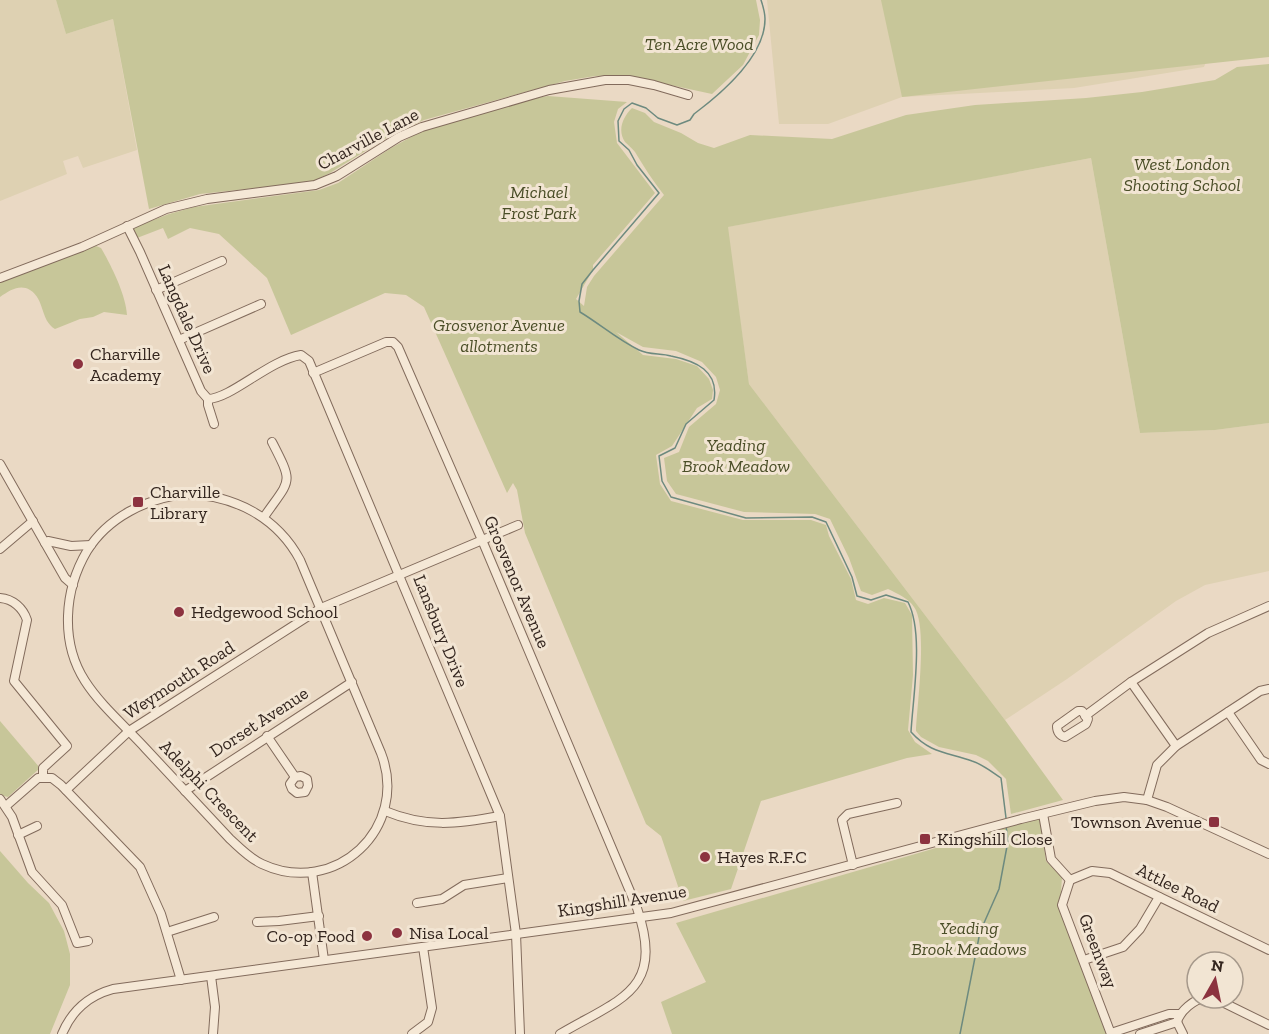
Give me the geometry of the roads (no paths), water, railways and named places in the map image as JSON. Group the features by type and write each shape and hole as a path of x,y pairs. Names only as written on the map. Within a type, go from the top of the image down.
{"street":[{"name":"Charville Lane","path":"0,278 82,247 166,208 193,201 315,185 337,176 399,137 422,127 549,90 605,80 629,80 688,95"},
{"name":"Langdale Drive","path":"127,226 201,391 208,399 214,424"},
{"path":"156,290 222,261"},
{"path":"179,340 261,304"},
{"name":"Grosvenor Avenue","path":"313,373 386,342 395,343 482,540 640,918 646,955 645,965 634,987 621,998 560,1034"},
{"name":"Lansbury Drive","path":"208,399 220,396 271,366 298,355 306,357 500,816 516,934 520,1034"},
{"path":"264,517 284,489 288,478 287,471 272,442"},
{"path":"0,464 65,578 73,585"},
{"name":"Adelphi Crescent","path":"196,494 220,498 247,507 264,517 292,545 300,560 384,760 388,782 385,811 377,830 361,849 335,866 312,872 297,873 278,870 255,861 230,839 91,689 76,662 68,628 68,608 73,585 91,545 123,515 168,496 196,494"},
{"path":"0,549 33,521"},
{"name":"Weymouth Road","path":"66,790 129,731 321,608 518,525"},
{"path":"45,543 71,546 91,545"},
{"path":"0,598 13,601 24,612 27,620 14,681 67,746 43,768 44,777"},
{"path":"1085,716 1131,682 1208,633 1269,606"},
{"name":"Dorset Avenue","path":"185,791 352,682"},
{"path":"1131,682 1176,746"},
{"path":"1147,800 1157,765 1176,746 1260,692 1269,689"},
{"path":"1228,712 1261,760 1269,764"},
{"path":"267,736 295,777"},
{"path":"88,941 77,943 62,905 32,872 18,834 3,803 33,781 44,777 55,780 66,790 140,867 153,893 181,980"},
{"name":"Kingshill Avenue","path":"62,1034 74,1012 88,1000 105,991 671,913 998,825 1124,796 1147,800 1167,807 1269,854"},
{"path":"853,865 842,820 848,814 897,802"},
{"path":"385,811 413,821 436,824 500,816"},
{"path":"1043,814 1051,859 1070,880"},
{"path":"18,834 37,826"},
{"name":"Attlee Road","path":"1070,880 1092,871 1110,873 1269,950"},
{"path":"312,872 324,960"},
{"path":"417,903 442,899 464,885 508,878"},
{"name":"Greenway","path":"1070,880 1062,905 1111,1033"},
{"path":"1084,960 1123,947 1140,929 1159,897"},
{"path":"257,922 319,916"},
{"path":"167,932 214,917"},
{"path":"412,1034 428,1022 432,1008 423,946"},
{"path":"211,976 215,1007 213,1034"},
{"path":"1140,1034 1178,1018 1187,1010"},
{"path":"1238,1010 1269,1025"},
{"path":"1111,1033 1169,1014 1178,1018 1183,1034"}],"waterway":[{"path":"761,0 765,19 763,33 750,60 729,84 690,120 677,125 658,118 646,108 632,103 624,109 618,121 619,141 629,150 637,165 659,193 582,284 580,312 639,350 680,358 697,364 704,369 713,382 714,400 686,424 675,448 659,456 662,481 671,497 746,518 812,517 826,522 852,577 857,596 871,600 886,595 908,602 913,615 917,647 911,732 932,748 976,762 1001,778 1006,818"},
{"path":"960,1034 980,932 999,889 1008,841 1006,826"}],"place":[{"name":"Charville Academy","path":"78,364"},
{"name":"Charville Library","path":"138,502"},
{"name":"Hedgewood School","path":"179,612"},
{"name":"Townson Avenue","path":"1214,822"},
{"name":"Kingshill Close","path":"925,839"},
{"name":"Hayes R.F.C","path":"705,857"},
{"name":"Nisa Local","path":"397,933"},
{"name":"Co-op Food","path":"367,936"}],"park label":[{"name":"Ten Acre Wood","path":"699,44"},
{"name":"West London Shooting School","path":"1182,174"},
{"name":"Michael Frost Park","path":"539,202"},
{"name":"Grosvenor Avenue allotments","path":"499,335"},
{"name":"Yeading Brook Meadow","path":"736,455"},
{"name":"Yeading Brook Meadows","path":"969,938"}]}
